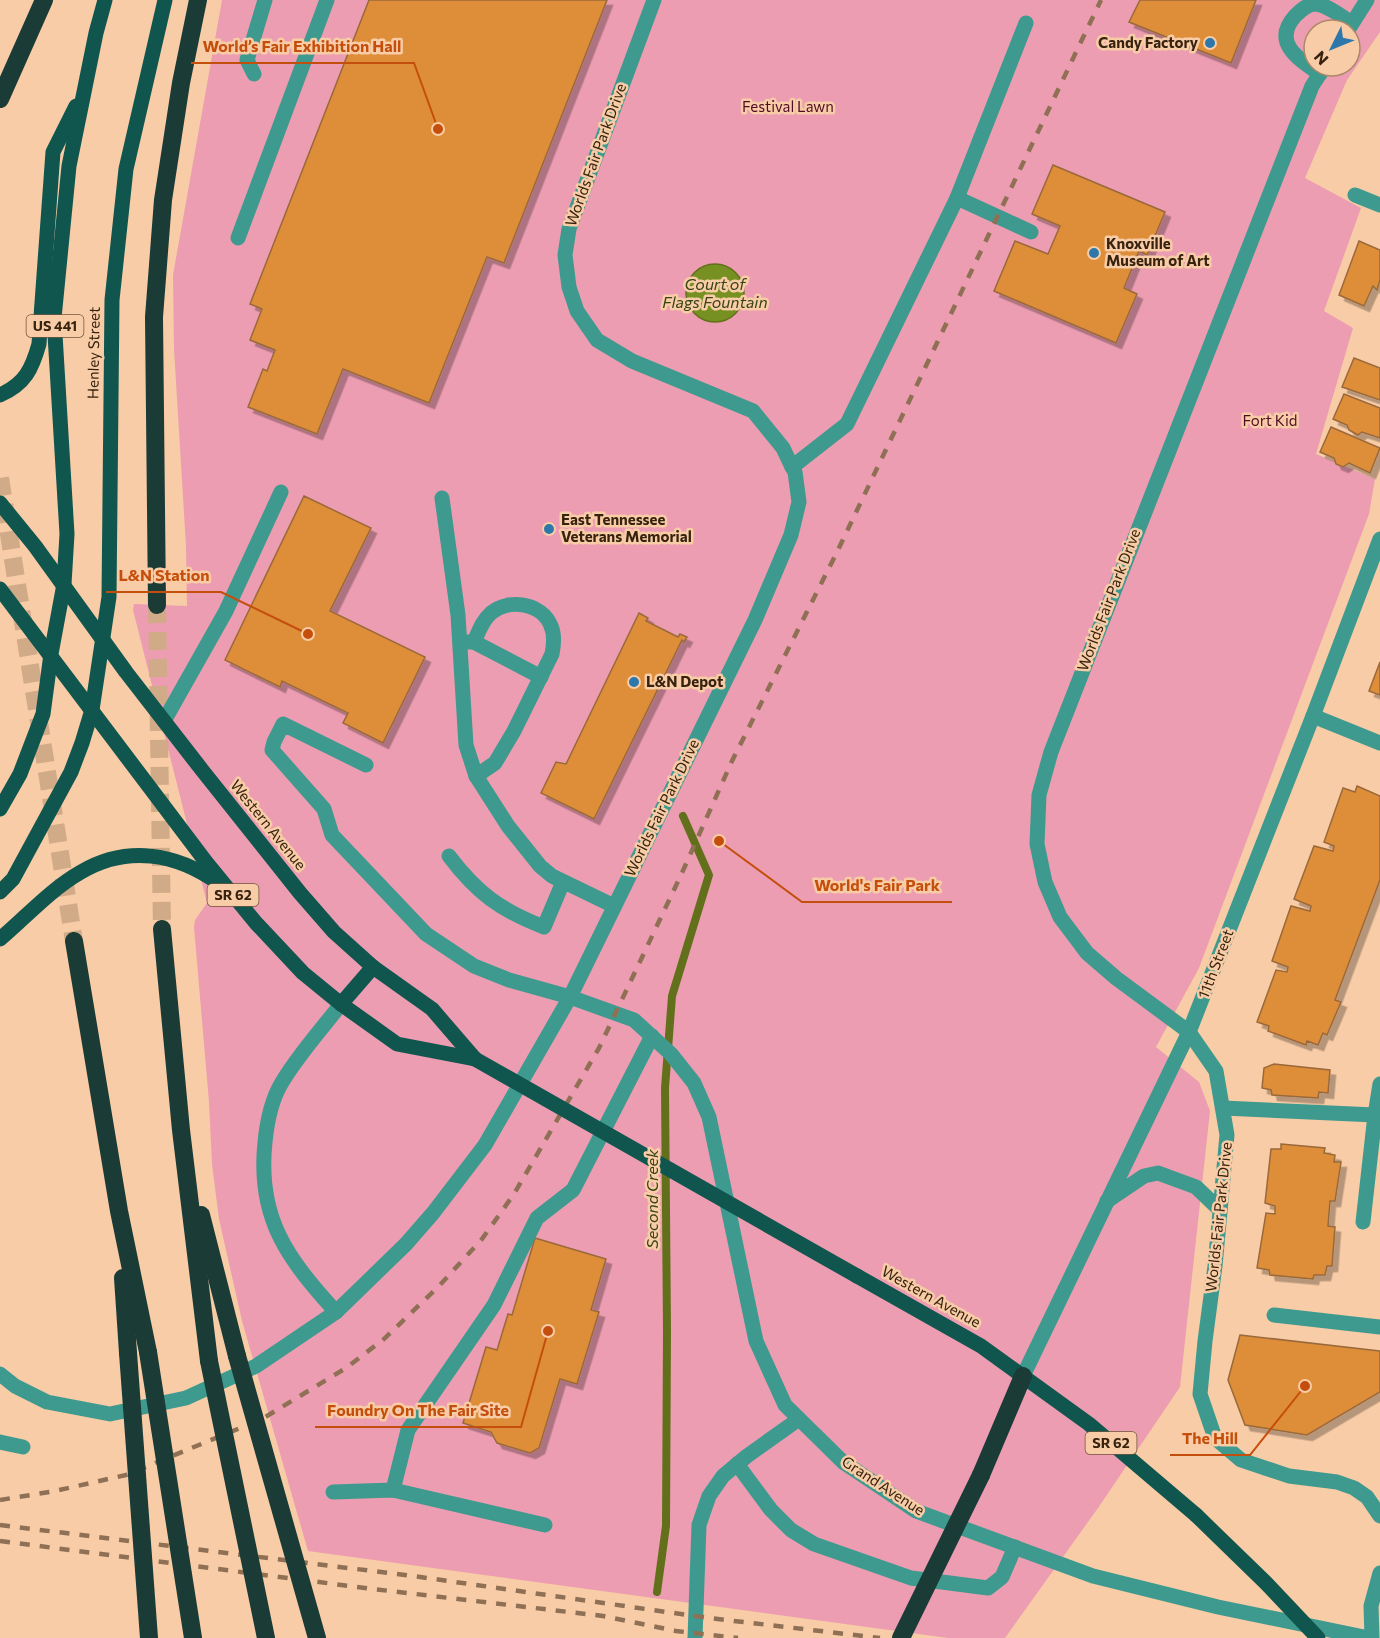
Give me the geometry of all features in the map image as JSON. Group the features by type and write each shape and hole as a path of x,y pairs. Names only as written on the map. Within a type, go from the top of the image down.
{"highway":[{"path":"0,99 44,0"},
{"path":"157,605 154,317 163,200 181,83 198,0"},
{"path":"162,929 181,1130 209,1361 266,1638"},
{"path":"74,941 118,1211 148,1352 193,1638"},
{"path":"181,1130 237,1356 317,1638"},
{"path":"118,1211 149,1638"},
{"path":"902,1638 981,1475 1023,1376"}],"main road":[{"name":"US 441","path":"0,809 20,774 43,714 64,584 67,534 54,318 69,166 105,0"},
{"name":"Henley Street","path":"0,892 13,879 71,772 92,710 109,597 112,300 126,169 165,0"},
{"path":"0,395 14,389 32,368 39,344 53,152 85,90"},
{"name":"Western Avenue","path":"0,503 64,584 164,721 300,893 334,932 373,967 432,1009 475,1059"},
{"name":"Western Avenue","path":"0,589 206,862 256,923 303,973 341,1004 397,1044 475,1059 981,1346 1089,1424 1196,1515 1266,1583 1318,1638"},
{"path":"0,939 52,893 82,872 118,856 144,855 183,862 217,882 256,923"},
{"path":"341,1004 373,967"}],"street":[{"path":"254,74 247,60 265,0"},
{"path":"238,238 327,0"},
{"name":"Worlds Fair Park Drive","path":"0,1374 15,1386 46,1402 110,1414 186,1398 256,1366 336,1312 426,1221 484,1145 570,997 755,620 791,535 799,502 795,472 783,448 753,411 632,361 597,340 577,311 569,287 564,255 569,229 654,0"},
{"path":"1356,18 1367,0"},
{"path":"1302,60 1296,57 1288,47 1286,33 1290,22 1301,9 1314,4 1327,8 1339,18"},
{"path":"792,467 847,424 957,198 1026,23"},
{"name":"Worlds Fair Park Drive","path":"1317,78 1123,562 1050,752 1039,795 1037,844 1046,882 1060,918 1087,953 1116,978 1189,1032 1216,1071 1227,1135 1200,1394 1215,1438 1241,1460 1289,1476 1337,1482 1354,1488 1367,1497 1380,1516"},
{"path":"1355,195 1380,205"},
{"path":"957,198 1031,232"},
{"path":"164,721 226,611 281,492"},
{"path":"442,498 468,642 463,705 466,745 476,776 507,826 526,850 552,876 614,906"},
{"name":"11th Street","path":"1023,1376 1189,1032 1380,539"},
{"path":"468,642 483,621 500,607 513,605 535,608 551,625 555,641 552,654 541,677 495,763 476,776"},
{"path":"468,642 541,677"},
{"path":"1313,716 1380,743"},
{"name":"Grand Avenue","path":"366,765 283,724 273,742 272,750 324,809 332,835 426,934 474,966 509,980 570,997 634,1020 671,1054 694,1083 709,1117 756,1341 785,1405 843,1462 916,1511 1093,1576 1218,1606 1370,1638"},
{"path":"449,856 465,878 506,911 544,927 563,882"},
{"path":"336,1312 296,1264 276,1231 268,1209 262,1165 270,1112 280,1085 341,1004"},
{"path":"393,1491 408,1430 494,1305 537,1218 573,1190 655,1039"},
{"path":"1363,1221 1380,1084"},
{"path":"1222,1108 1376,1115"},
{"path":"1106,1202 1144,1176 1158,1173 1196,1187 1220,1210"},
{"path":"1274,1315 1380,1327"},
{"path":"695,1638 699,1524 709,1496 723,1476 737,1464 799,1419"},
{"path":"0,1442 23,1447"},
{"path":"737,1464 771,1510 791,1530 814,1544 911,1578 988,1588 1002,1577 1015,1547"},
{"path":"333,1492 393,1491 545,1525"},
{"path":"1370,1638 1371,1606 1380,1573"}],"green space":[{"path":"222,0 1380,0 1380,32 1362,58 1362,18 1302,18 1302,78 1348,78 1305,178 1361,208 1324,311 1353,328 1316,454 1375,479 1369,514 1199,968 1156,1047 1199,1082 1210,1111 1180,1387 1098,1508 1005,1638 948,1638 308,1551 242,1321 219,1219 212,1164 194,927 195,920 207,903 133,610 134,604 187,606 186,546 174,349 173,275"}],"water":[{"name":"Court of Flags Fountain","path":"709,264 721,264 736,272 744,287 744,299 736,314 721,322 709,322 694,314 686,299 686,287 694,272"}],"building":[{"path":"369,0 607,0 504,263 487,257 429,403 343,369 317,434 248,407 263,369 267,371 275,350 250,340 262,309 250,304"},
{"name":"Candy Factory","path":"1140,0 1256,0 1231,63 1129,22"},
{"name":"Knoxville Museum of Art","path":"1053,165 1165,212 1147,255 1139,251 1124,288 1137,294 1116,343 994,291 1015,241 1048,254 1060,226 1032,214"},
{"path":"1359,241 1380,250 1380,280 1377,290 1373,286 1364,306 1339,295"},
{"path":"1354,358 1380,368 1380,400 1342,387"},
{"path":"1344,394 1380,408 1380,438 1362,432 1358,435 1349,430 1347,425 1333,419"},
{"path":"1331,427 1380,448 1370,473 1349,463 1343,467 1336,464 1334,458 1320,452"},
{"path":"304,496 371,528 330,611 425,657 383,743 343,723 348,713 282,681 280,687 225,660"},
{"name":"L&N Depot","path":"639,613 648,618 646,621 678,637 680,634 687,637 684,642 682,640 594,819 541,793 556,762 566,764"},
{"path":"1380,662 1380,695 1369,691"},
{"path":"1357,786 1380,796 1380,880 1335,1000 1341,1002 1327,1035 1323,1033 1318,1045 1307,1041 1306,1045 1268,1031 1269,1026 1257,1022 1276,970 1287,972 1288,967 1272,961 1291,906 1310,911 1311,906 1294,899 1314,846 1333,851 1334,846 1324,842 1343,788 1355,792"},
{"path":"1274,1064 1330,1070 1328,1093 1319,1092 1318,1098 1272,1095 1271,1090 1262,1088 1264,1068"},
{"path":"1281,1144 1325,1148 1324,1153 1335,1155 1334,1162 1341,1162 1335,1201 1330,1201 1328,1226 1335,1227 1332,1266 1327,1266 1325,1275 1314,1275 1313,1279 1270,1275 1269,1270 1257,1268 1266,1213 1275,1214 1275,1206 1265,1203 1271,1149 1281,1149"},
{"path":"535,1238 606,1259 591,1310 599,1312 577,1384 560,1379 539,1448 530,1453 497,1443 491,1432 463,1423 486,1347 497,1350 508,1314 512,1315"},
{"path":"1240,1335 1380,1351 1380,1392 1307,1435 1245,1425 1228,1380"}],"waterway":[{"name":"Second Creek","path":"657,1592 666,1526 665,1088 672,996 709,875 683,816"}],"tunnel":[{"path":"0,478 74,941"},
{"path":"157,605 162,929"}],"railway":[{"path":"0,1500 55,1491 126,1475 262,1419 346,1368 384,1339 440,1285 482,1239 514,1194 599,1048 732,761 837,552 1101,0"},
{"path":"0,1525 413,1576 709,1618 880,1638"},
{"path":"0,1541 603,1616 676,1631 738,1638"}],"place":[{"name":"Candy Factory","path":"1210,43"},
{"name":"World’s Fair Exhibition Hall","path":"438,129"},
{"name":"Knoxville Museum of Art","path":"1094,253"},
{"name":"East Tennessee Veterans Memorial","path":"549,529"},
{"name":"L&N Station","path":"308,634"},
{"name":"L&N Depot","path":"634,682"},
{"name":"World's Fair Park","path":"719,841"},
{"name":"Foundry On The Fair Site","path":"548,1331"},
{"name":"The Hill","path":"1305,1386"}],"park label":[{"name":"Festival Lawn","path":"788,107"},
{"name":"Fort Kid","path":"1270,421"}]}
